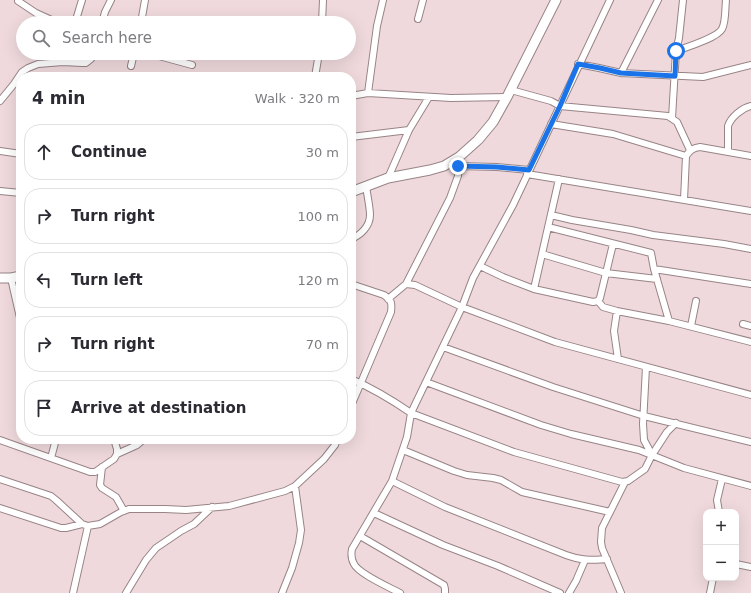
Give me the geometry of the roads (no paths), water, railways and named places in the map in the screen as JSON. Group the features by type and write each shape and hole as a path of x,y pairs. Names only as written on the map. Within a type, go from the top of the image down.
{"street":[{"path":"18,0 27,8 44,16"},
{"path":"77,16 82,0"},
{"path":"104,16 111,0"},
{"path":"143,16 145,0"},
{"path":"322,16 323,0"},
{"path":"368,94 377,26 383,0"},
{"path":"418,19 423,0"},
{"path":"388,298 406,284 450,198 458,176 459,162 493,122 556,0"},
{"path":"400,593 367,576 354,566 351,557 352,549 392,481 407,437 411,413 462,307 473,278 513,205 560,106 578,64 610,0"},
{"path":"621,73 658,0"},
{"path":"672,118 676,51 679,38 683,0"},
{"path":"676,51 716,36 722,29 724,22 726,0"},
{"path":"22,72 38,64 63,62 86,63 90,60"},
{"path":"131,66 132,60"},
{"path":"174,60 192,65"},
{"path":"316,72 317,60"},
{"path":"578,64 621,73 703,77 751,65"},
{"path":"0,101 16,81"},
{"path":"356,95 368,94 451,98 509,93 551,101 560,106 668,116 677,122 688,153 684,200"},
{"path":"388,178 409,130 429,97"},
{"path":"728,152 729,122 745,108 751,106"},
{"path":"551,124 613,134 688,153 700,147 751,156"},
{"path":"356,136 409,130"},
{"path":"0,152 16,154"},
{"path":"356,190 388,178 430,170 459,162 528,172 559,180 751,211"},
{"path":"534,289 559,180"},
{"path":"356,236 361,233 368,224 370,215 366,186"},
{"path":"0,192 16,193"},
{"path":"551,215 653,235 751,249"},
{"path":"548,227 650,253 669,321"},
{"path":"598,301 613,244"},
{"path":"542,254 606,274 657,279"},
{"path":"480,266 534,289 593,302 598,301"},
{"path":"654,269 751,284"},
{"path":"0,278 16,277"},
{"path":"11,278 16,300"},
{"path":"406,284 415,285 462,307 555,342 751,395"},
{"path":"356,286 384,295 392,303 390,312 356,394"},
{"path":"598,301 603,307 617,311 691,326 751,342"},
{"path":"691,326 696,301"},
{"path":"617,311 614,331 618,359"},
{"path":"743,324 751,326"},
{"path":"442,347 552,387 644,416 751,442"},
{"path":"646,367 643,424 644,440 652,455"},
{"path":"356,381 399,404 411,413 514,452 622,482 628,481 645,469 667,432 676,423"},
{"path":"426,382 549,427 571,434 639,450 684,468 751,486"},
{"path":"0,440 90,472 95,472 114,459 117,454 138,444"},
{"path":"51,458 55,444"},
{"path":"116,444 117,454"},
{"path":"0,479 51,496 82,524 88,526 100,524 129,509 186,510 212,508 229,506 285,491 295,486 324,459 335,444"},
{"path":"403,450 454,471 501,480 522,492 610,512"},
{"path":"102,467 100,485 116,497 124,511"},
{"path":"718,509 717,500 722,478"},
{"path":"392,481 445,507 566,556 585,560 607,559"},
{"path":"621,593 602,548 601,542 602,528 625,482"},
{"path":"282,593 292,568 301,530 295,486"},
{"path":"0,508 61,528 82,524"},
{"path":"126,593 146,560 156,548 194,524 212,508"},
{"path":"374,513 443,545 498,566 560,593"},
{"path":"73,593 88,526"},
{"path":"360,536 444,585 445,593"},
{"path":"569,593 585,560"},
{"path":"739,565 751,567"},
{"path":"710,593 712,581"}]}
